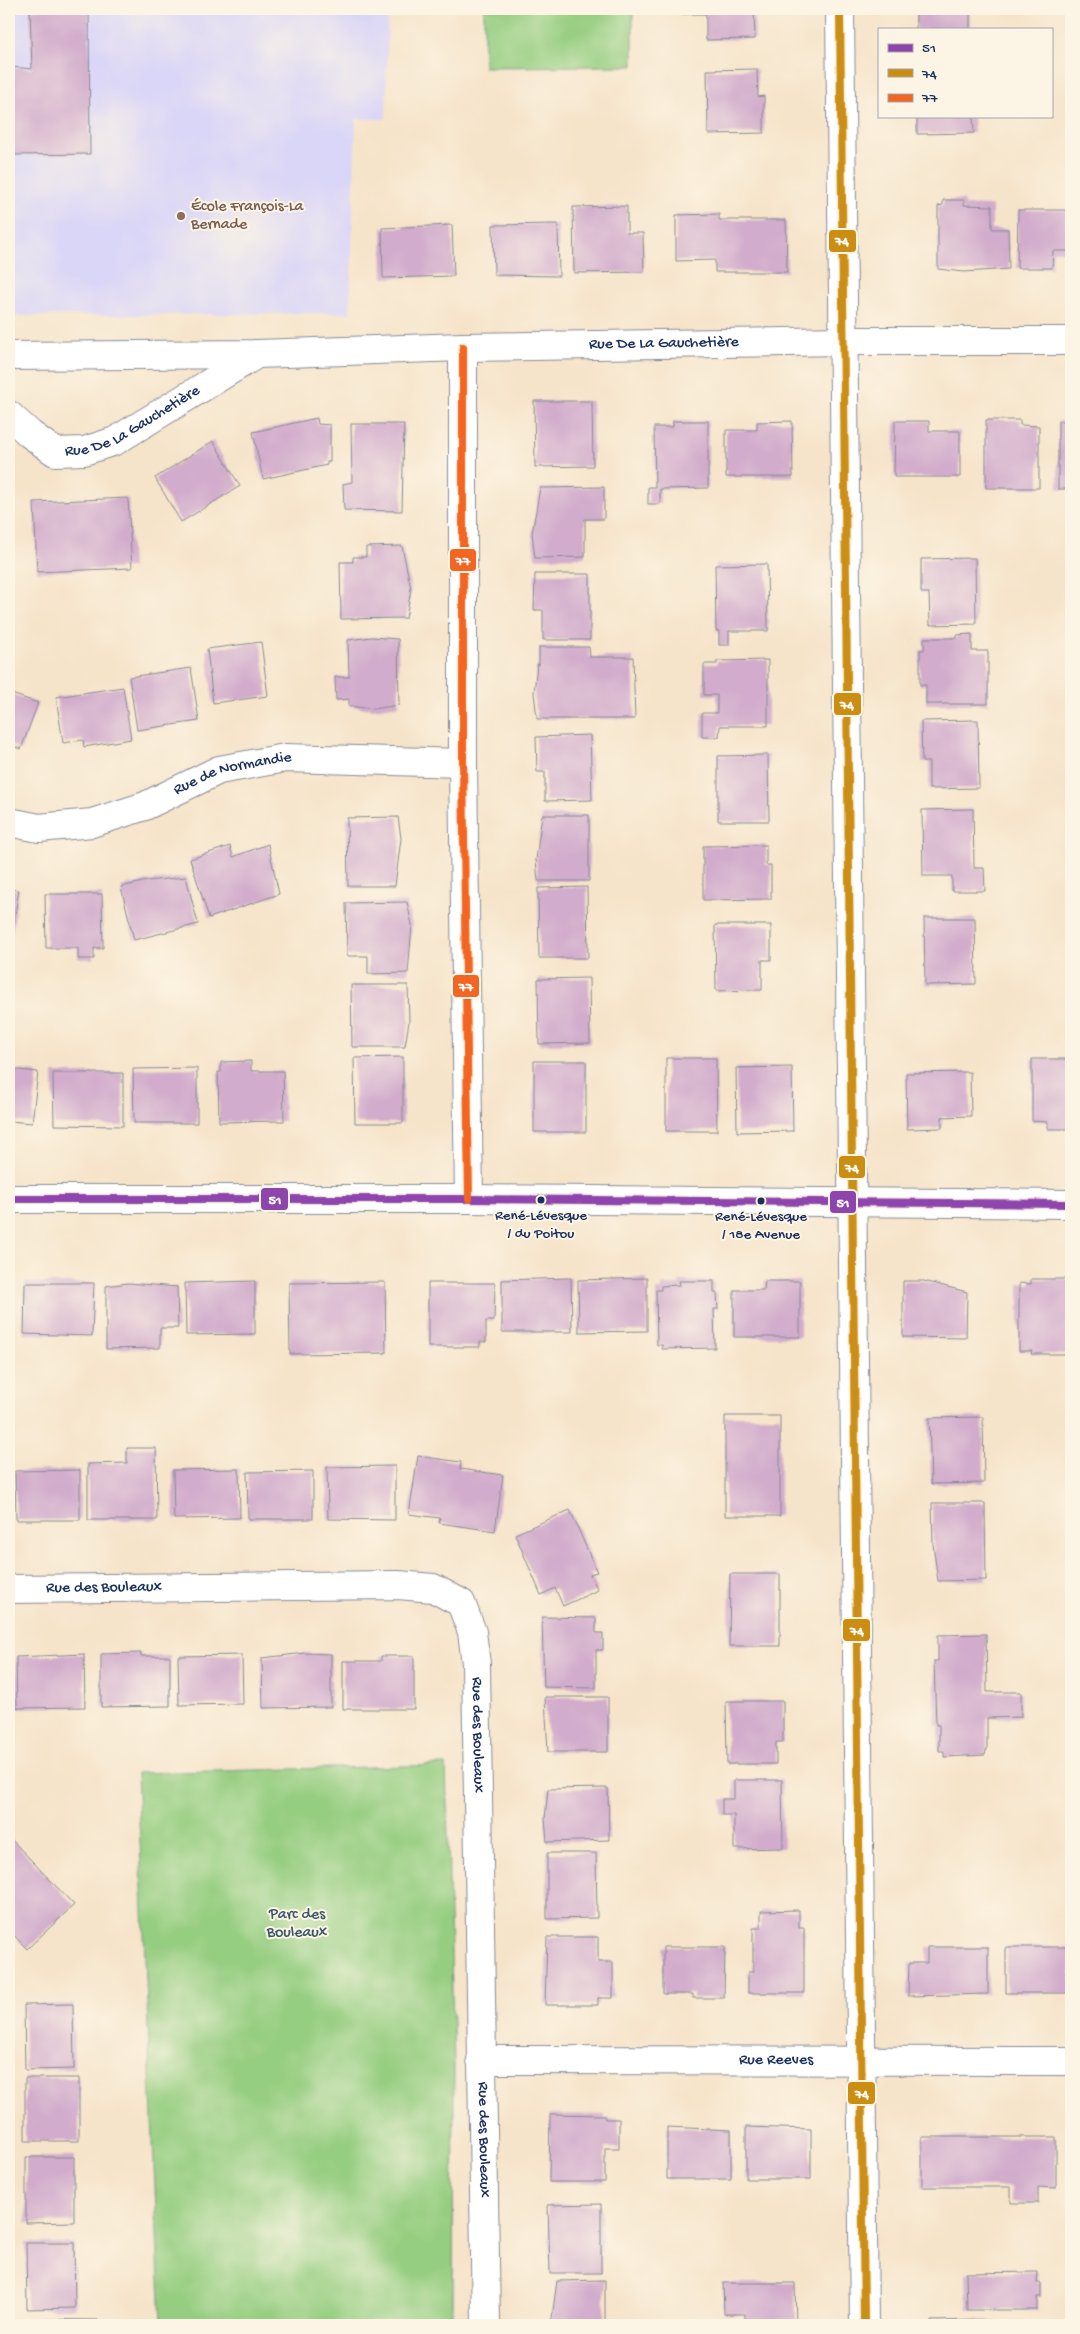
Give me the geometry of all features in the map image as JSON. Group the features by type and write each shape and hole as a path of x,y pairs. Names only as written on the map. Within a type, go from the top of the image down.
{"street":[{"path":"840,9 854,1203 864,2325"},
{"name":"Rue De La Gauchetière","path":"9,356 257,354 463,347 844,341 1071,341"},
{"path":"463,347 463,763 469,1199"},
{"name":"Rue De La Gauchetière","path":"9,416 55,452 84,451 115,441 257,354"},
{"name":"Rue de Normandie","path":"9,822 39,828 92,823 146,806 219,770 285,758 463,763"},
{"path":"9,1199 469,1199 1071,1204"},
{"name":"Rue des Bouleaux","path":"9,1589 398,1585 433,1588 461,1602 472,1632 476,1664 486,2325"},
{"name":"Rue Reeves","path":"481,2060 1071,2061"}],"shaded area":[{"name":"École François-La Bernade","path":"9,9 388,9 386,119 356,119 350,313 9,316"}],"green space":[{"path":"484,9 633,9 633,66 484,67"},
{"name":"Parc des Bouleaux","path":"446,1765 454,2063 453,2325 161,2325 137,1773"}],"building":[{"path":"30,9 89,9 90,154 12,155 12,67 32,69"},
{"path":"681,9 754,9 755,39 706,40 706,14 681,14"},
{"path":"916,9 970,9 970,28 916,28"},
{"path":"757,69 758,97 764,96 764,133 708,134 707,70"},
{"path":"917,118 973,118 974,133 917,134"},
{"path":"943,200 964,200 964,205 992,206 992,229 1008,229 1009,269 964,272 938,269 938,206 943,205"},
{"path":"627,206 627,233 643,233 644,272 574,273 573,207"},
{"path":"1018,210 1071,210 1071,251 1053,251 1052,268 1017,268"},
{"path":"719,214 719,220 786,220 787,272 715,272 715,260 676,261 676,215"},
{"path":"558,224 559,276 494,275 493,225"},
{"path":"452,225 454,276 383,278 382,228"},
{"path":"534,401 592,401 593,466 535,467"},
{"path":"317,418 318,424 330,425 330,462 327,462 327,465 263,479 253,432"},
{"path":"986,420 1020,420 1020,425 1039,426 1039,488 986,488"},
{"path":"673,421 708,421 708,488 660,489 660,504 648,504 648,487 655,487 654,427 673,427"},
{"path":"792,421 793,477 726,477 726,430 757,430 757,422"},
{"path":"895,421 929,421 929,431 960,431 960,477 894,477"},
{"path":"1058,421 1071,421 1071,489 1058,489"},
{"path":"351,424 404,424 402,511 344,510 343,484 352,482"},
{"path":"213,441 240,486 181,522 155,478"},
{"path":"604,487 604,519 585,519 585,557 535,558 532,533 540,488"},
{"path":"128,498 132,568 37,572 34,502"},
{"path":"402,546 411,589 406,618 341,619 340,562 353,562 353,557 366,557 366,547"},
{"path":"975,558 976,624 930,625 929,593 921,593 921,559"},
{"path":"767,564 768,631 729,631 729,645 719,645 719,631 716,631 715,565"},
{"path":"535,574 590,574 590,640 543,640 543,610 534,610"},
{"path":"972,634 972,651 988,651 988,704 926,704 926,685 920,685 920,650 924,650 924,638 957,638 957,635"},
{"path":"372,637 398,639 399,705 373,709 349,706 349,699 336,700 335,677 349,677 348,640"},
{"path":"261,642 268,696 213,703 207,649"},
{"path":"539,647 589,647 590,657 633,657 635,719 537,719 534,693 537,664 539,665"},
{"path":"768,660 768,726 720,726 719,737 702,737 702,713 717,713 717,695 704,695 704,664 717,664 717,661"},
{"path":"191,668 199,721 137,730 129,677"},
{"path":"123,687 131,739 84,747 83,740 63,743 56,697"},
{"path":"9,693 38,703 21,749 9,745"},
{"path":"978,720 979,788 929,789 929,762 922,762 921,721"},
{"path":"590,735 592,800 545,801 545,772 537,772 536,737"},
{"path":"768,755 769,821 718,821 718,756"},
{"path":"973,809 974,868 984,868 985,891 952,891 952,876 923,876 922,810"},
{"path":"542,815 589,815 589,881 538,881 536,860"},
{"path":"398,817 401,838 395,886 348,886 347,818"},
{"path":"268,844 279,894 209,918 190,859 230,846 233,857"},
{"path":"766,845 766,865 771,865 771,899 703,900 703,846"},
{"path":"186,877 198,924 134,940 121,887 147,881"},
{"path":"587,887 588,958 539,958 538,888"},
{"path":"9,889 19,890 10,945 9,945"},
{"path":"45,894 102,894 103,948 94,948 94,959 78,959 78,948 46,948"},
{"path":"407,902 412,925 408,973 368,974 368,956 347,956 346,903"},
{"path":"924,918 975,918 976,984 925,985"},
{"path":"715,925 771,925 771,960 762,960 762,990 716,991"},
{"path":"589,978 590,1043 539,1044 538,979"},
{"path":"351,985 408,985 409,1021 405,1047 352,1047"},
{"path":"403,1057 403,1123 355,1123 354,1058"},
{"path":"666,1058 716,1058 717,1131 666,1131"},
{"path":"1032,1059 1071,1059 1071,1129 1048,1129 1048,1122 1032,1121"},
{"path":"251,1061 251,1071 283,1071 284,1121 219,1122 218,1072 221,1072 221,1062"},
{"path":"534,1061 586,1061 586,1132 534,1132"},
{"path":"792,1067 793,1131 737,1132 736,1068"},
{"path":"197,1068 197,1123 134,1123 133,1069"},
{"path":"9,1069 38,1072 32,1123 9,1121"},
{"path":"970,1072 971,1116 942,1117 942,1128 907,1129 906,1073"},
{"path":"53,1073 123,1073 123,1126 54,1125"},
{"path":"571,1278 572,1332 502,1332 502,1280"},
{"path":"647,1278 647,1331 579,1332 578,1280"},
{"path":"1031,1279 1071,1279 1071,1354 1031,1354 1032,1351 1019,1351 1019,1283 1031,1284"},
{"path":"255,1281 255,1334 186,1335 185,1283"},
{"path":"679,1281 714,1281 714,1293 717,1293 718,1309 714,1309 715,1348 662,1349 662,1345 657,1345 656,1290 661,1290 661,1286 680,1285"},
{"path":"765,1281 800,1281 800,1337 734,1337 734,1290 764,1290"},
{"path":"903,1281 924,1281 967,1292 966,1338 903,1337"},
{"path":"385,1282 386,1353 290,1354 289,1283"},
{"path":"25,1283 94,1283 92,1336 24,1334"},
{"path":"128,1283 177,1287 178,1328 160,1328 160,1348 106,1349 106,1286"},
{"path":"428,1283 495,1283 494,1321 486,1321 486,1342 480,1342 480,1347 428,1347"},
{"path":"725,1416 780,1416 780,1516 725,1516"},
{"path":"983,1417 984,1483 931,1484 929,1418"},
{"path":"127,1448 156,1448 157,1520 88,1520 88,1464 127,1463"},
{"path":"418,1456 461,1462 460,1469 503,1475 495,1531 439,1523 440,1518 409,1514"},
{"path":"395,1466 395,1520 328,1519 327,1467"},
{"path":"239,1469 240,1518 174,1519 173,1470"},
{"path":"80,1470 80,1520 16,1520 15,1471"},
{"path":"313,1471 313,1519 248,1519 247,1472"},
{"path":"932,1503 985,1503 986,1580 938,1581 933,1544"},
{"path":"570,1510 597,1572 590,1574 598,1590 563,1606 555,1588 541,1595 515,1534"},
{"path":"730,1574 780,1574 780,1646 729,1646"},
{"path":"542,1617 596,1618 596,1633 603,1633 603,1650 596,1650 596,1688 544,1687"},
{"path":"986,1634 987,1692 1021,1692 1021,1717 987,1718 987,1750 985,1755 944,1757 944,1751 939,1751 939,1725 936,1725 934,1661 938,1661 938,1635"},
{"path":"141,1653 141,1656 170,1656 170,1706 101,1707 101,1654"},
{"path":"305,1653 331,1654 331,1707 263,1708 262,1658"},
{"path":"84,1654 85,1707 17,1708 16,1657"},
{"path":"242,1655 243,1704 179,1705 178,1656"},
{"path":"381,1656 414,1656 414,1709 343,1709 343,1661 381,1661"},
{"path":"545,1697 608,1697 608,1752 548,1752"},
{"path":"726,1701 783,1701 783,1742 776,1742 776,1764 727,1764"},
{"path":"734,1780 782,1780 783,1848 734,1849 734,1815 722,1815 722,1799 734,1799"},
{"path":"608,1788 609,1840 547,1842 545,1819 548,1789"},
{"path":"9,1837 74,1905 27,1949 9,1930"},
{"path":"547,1853 596,1853 597,1918 547,1919"},
{"path":"799,1910 799,1928 804,1928 804,1993 748,1993 748,1972 753,1972 753,1928 761,1928 761,1911"},
{"path":"547,1937 598,1937 598,1962 613,1962 613,1998 598,1998 598,2005 545,2005"},
{"path":"663,1947 725,1947 724,1998 693,1998 693,1994 663,1994"},
{"path":"927,1947 988,1947 988,1994 908,1996 909,1963 927,1963"},
{"path":"1006,1947 1071,1947 1071,1993 1006,1993"},
{"path":"73,2004 74,2069 25,2070 24,2005"},
{"path":"25,2078 79,2078 79,2141 25,2141"},
{"path":"550,2114 605,2115 605,2119 619,2119 619,2148 605,2148 605,2182 549,2182"},
{"path":"667,2127 731,2130 731,2179 667,2179"},
{"path":"746,2127 811,2129 811,2179 746,2179"},
{"path":"922,2137 1056,2137 1056,2188 1038,2187 1038,2203 1011,2203 1011,2187 922,2187"},
{"path":"26,2157 74,2157 74,2222 26,2223"},
{"path":"601,2204 601,2273 550,2273 548,2205"},
{"path":"26,2243 74,2243 75,2308 27,2309"},
{"path":"1038,2272 1037,2283 1041,2283 1041,2297 1037,2297 1037,2310 967,2310 966,2273"},
{"path":"605,2280 605,2325 551,2325 557,2281"},
{"path":"723,2283 795,2283 796,2325 745,2325 745,2314 724,2314"},
{"path":"27,2319 98,2320 98,2325 27,2325"},
{"path":"989,2320 989,2325 931,2325 931,2321"}],"transit line":[{"name":"74","path":"840,9 864,2325"},
{"name":"77","path":"463,347 463,763 469,1199"},
{"name":"51","path":"9,1199 469,1199 1071,1204"}],"place":[{"name":"École François-La Bernade","path":"181,216"},
{"name":"René-Lévesque / du Poitou","path":"541,1200"},
{"name":"René-Lévesque / 18e Avenue","path":"761,1201"}]}
